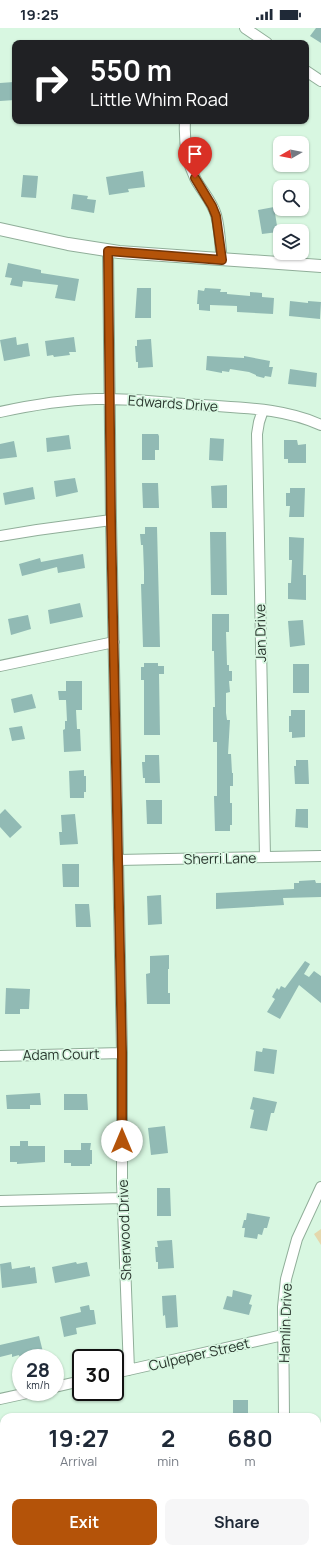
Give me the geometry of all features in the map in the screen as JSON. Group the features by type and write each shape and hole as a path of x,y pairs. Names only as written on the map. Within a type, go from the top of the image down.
{"street":[{"path":"245,28 263,40"},
{"path":"309,72 321,81"},
{"path":"185,124 185,147 189,163 195,178 212,206 216,216 222,260"},
{"path":"0,229 108,251 321,266"},
{"name":"Sherwood Drive","path":"108,251 109,399 122,1052 123,1198 129,1370"},
{"name":"Edwards Drive","path":"0,412 60,401 109,399 263,410 287,414 321,425"},
{"name":"Jan Drive","path":"263,410 257,434 265,857"},
{"path":"0,536 111,520"},
{"path":"0,666 114,642"},
{"name":"Sherri Lane","path":"118,860 321,856"},
{"name":"Adam Court","path":"0,1056 122,1052"},
{"name":"Hamlin Drive","path":"284,1413 283,1307 289,1265 297,1239 321,1187"},
{"path":"0,1201 123,1198"},
{"name":"Culpeper Street","path":"124,1371 283,1335"},
{"path":"0,1399 12,1396"}],"shaded area":[{"path":"321,1229 321,1245 314,1234"}],"building":[{"path":"316,28 321,28 321,43 310,36"},
{"path":"12,82 12,100 0,101 0,83"},
{"path":"143,171 145,187 128,189 129,192 109,195 106,177"},
{"path":"23,175 38,176 36,198 21,197"},
{"path":"73,194 88,196 87,199 96,200 94,213 71,209"},
{"path":"273,207 273,216 275,216 277,224 273,224 273,233 262,234 258,210"},
{"path":"8,263 41,270 41,273 79,279 75,301 55,298 58,285 23,281 22,287 10,285 12,278 5,277"},
{"path":"137,288 151,288 151,318 135,318"},
{"path":"205,288 221,289 220,292 227,292 227,294 250,296 250,292 262,293 262,297 274,298 273,314 237,312 237,306 210,305 210,311 199,310 199,304 197,304 198,290 204,291"},
{"path":"290,301 308,303 308,301 321,302 320,319 289,316"},
{"path":"16,337 17,345 28,343 30,356 4,361 0,340"},
{"path":"74,337 76,352 69,352 70,355 54,357 53,355 47,356 45,341"},
{"path":"151,339 153,367 138,368 135,346 137,346 137,340"},
{"path":"207,356 244,358 244,356 270,361 269,367 273,367 271,377 265,376 264,378 249,372 230,369 229,372 222,371 222,373 206,370"},
{"path":"290,369 317,373 316,387 288,384"},
{"path":"142,434 158,434 159,436 159,450 155,450 155,460 142,460"},
{"path":"69,435 71,449 47,452 46,438"},
{"path":"210,438 224,439 223,461 209,460"},
{"path":"284,440 297,440 298,445 306,444 306,463 288,463 288,459 284,459"},
{"path":"14,441 17,457 0,459 0,444"},
{"path":"75,478 78,492 56,497 54,481"},
{"path":"142,483 158,483 159,508 143,508"},
{"path":"227,485 227,508 212,508 211,486"},
{"path":"33,487 35,499 5,505 3,493"},
{"path":"290,488 305,488 304,517 289,517 290,506 286,506 286,493 290,493"},
{"path":"145,527 157,527 160,647 143,647 141,584 144,584 144,572 143,545 141,545 140,534 145,534"},
{"path":"210,532 226,532 227,595 211,595"},
{"path":"289,537 304,538 303,575 306,575 306,600 288,599 288,583 291,583 292,560 289,560"},
{"path":"83,554 85,568 58,573 57,567 22,576 19,564 40,558 41,562"},
{"path":"80,603 83,617 50,624 48,610"},
{"path":"212,614 229,614 229,632 226,632 227,665 229,665 229,671 232,671 232,681 229,681 230,692 226,693 226,713 227,720 230,720 228,754 231,754 233,773 233,786 230,786 232,825 230,825 230,831 215,831 214,796 217,796 217,742 213,742 213,707 215,707"},
{"path":"28,615 31,629 11,635 8,619"},
{"path":"303,620 305,645 290,647 288,621"},
{"path":"144,663 158,663 158,666 164,666 164,674 159,674 160,735 144,735 144,680 141,680 141,667 144,667"},
{"path":"293,664 309,664 309,693 293,693"},
{"path":"66,681 82,681 82,710 76,710 77,729 80,729 81,751 64,752 63,730 65,729 65,721 67,721 66,700 59,700 58,691 66,691"},
{"path":"32,694 36,708 14,713 11,699"},
{"path":"291,710 305,710 305,737 292,738 292,732 289,732 289,716 291,716"},
{"path":"22,726 25,739 12,741 9,728"},
{"path":"145,755 159,755 160,783 145,783 145,778 143,778 142,762 145,762"},
{"path":"296,760 308,760 309,784 295,784 294,766 296,766"},
{"path":"84,770 84,776 86,776 86,792 84,792 84,798 70,798 69,771"},
{"path":"146,800 162,800 162,824 147,824"},
{"path":"5,809 22,827 10,838 0,827 0,814"},
{"path":"296,809 308,809 308,828 295,827"},
{"path":"75,814 78,844 60,845 59,832 62,832 61,815"},
{"path":"62,864 79,864 79,887 63,887"},
{"path":"315,880 316,883 321,883 321,897 283,898 284,905 216,909 216,893 294,889 294,883 299,883 299,881"},
{"path":"161,895 162,924 148,925 147,896"},
{"path":"75,904 89,904 91,927 76,927"},
{"path":"169,955 168,993 170,993 170,1004 147,1004 146,974 150,973 150,956"},
{"path":"305,961 310,964 304,974 309,977 314,971 321,976 321,1003 299,985 280,1019 267,1012 275,999 272,997 277,988 279,990 281,986 285,988"},
{"path":"6,988 30,989 29,1009 20,1009 20,1014 5,1014"},
{"path":"263,1048 277,1050 274,1074 254,1071 256,1051 262,1052"},
{"path":"40,1093 41,1105 30,1105 30,1109 7,1109 6,1095"},
{"path":"64,1094 87,1094 88,1110 64,1110"},
{"path":"253,1097 277,1102 274,1113 271,1113 267,1131 250,1128 254,1110 250,1109"},
{"path":"165,1126 168,1153 151,1155 148,1128"},
{"path":"20,1141 28,1141 28,1146 45,1146 45,1162 17,1164 17,1162 10,1162 10,1146 20,1146"},
{"path":"81,1143 91,1143 90,1150 92,1150 92,1164 90,1164 90,1166 71,1166 71,1163 64,1163 64,1150 81,1150"},
{"path":"157,1188 170,1188 171,1216 157,1216"},
{"path":"247,1213 270,1217 267,1228 264,1228 262,1235 258,1234 257,1239 244,1237 245,1228 242,1228 244,1220 246,1220"},
{"path":"172,1240 174,1268 158,1269 155,1247 158,1247 157,1241"},
{"path":"11,1262 12,1269 30,1266 30,1268 35,1267 37,1283 2,1288 0,1264"},
{"path":"76,1262 77,1264 87,1262 90,1276 55,1283 52,1267"},
{"path":"233,1290 252,1295 249,1304 252,1305 249,1315 223,1309 227,1296 232,1297"},
{"path":"176,1295 178,1327 166,1328 165,1315 163,1316 162,1296"},
{"path":"89,1305 90,1310 94,1310 96,1324 76,1328 77,1334 64,1337 60,1317 81,1312 80,1307"},
{"path":"39,1336 42,1349 12,1349 12,1354 0,1357 0,1345"},
{"path":"233,1400 248,1400 248,1413 233,1413"}],"route":[{"path":"122,1141 122,1052 111,520 108,251 222,260 216,216 212,206 195,178"}]}
